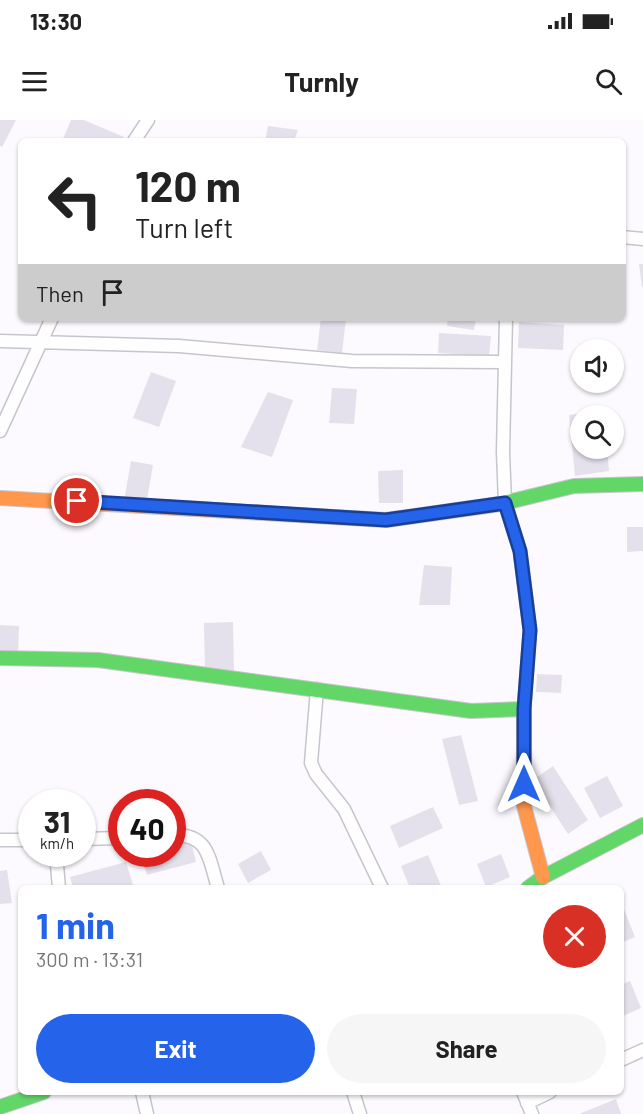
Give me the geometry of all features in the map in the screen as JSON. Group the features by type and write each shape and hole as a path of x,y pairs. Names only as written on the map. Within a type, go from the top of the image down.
{"street":[{"path":"136,138 148,120"},
{"path":"626,237 643,239"},
{"path":"0,432 51,321"},
{"path":"506,321 503,362 505,503 520,551 530,630 524,709 524,806 543,877"},
{"path":"0,341 179,346 352,361 503,362"},
{"path":"0,498 386,520 505,503 574,486 643,484"},
{"path":"0,658 98,660 471,711 524,709"},
{"path":"317,689 311,763 316,774 344,809 381,885"},
{"path":"532,885 543,877 643,825"},
{"path":"186,834 196,837 208,856 218,885"},
{"path":"0,840 18,840"},
{"path":"57,867 59,885"},
{"path":"624,1059 643,1050"},
{"path":"0,1107 35,1095"},
{"path":"143,1095 147,1114"},
{"path":"354,1095 360,1114"},
{"path":"527,1103 544,1095"}],"building":[{"path":"0,120 16,120 2,147 0,146"},
{"path":"71,120 84,120 124,137 124,138 63,138"},
{"path":"268,126 298,130 295,138 266,138"},
{"path":"639,264 643,264 643,287 642,287"},
{"path":"321,321 346,321 342,353 317,350"},
{"path":"448,321 476,321 474,330 447,326"},
{"path":"519,322 564,325 563,350 518,348"},
{"path":"439,333 491,336 489,356 438,353"},
{"path":"151,372 176,381 159,427 133,418"},
{"path":"332,388 357,389 354,424 329,423"},
{"path":"268,392 293,400 272,457 241,447"},
{"path":"573,459 608,459 609,471 575,476"},
{"path":"131,461 153,465 146,505 124,501"},
{"path":"403,470 403,503 379,503 378,471"},
{"path":"627,527 643,527 643,551 627,552"},
{"path":"424,565 452,567 450,605 419,605"},
{"path":"233,622 234,673 205,674 204,623"},
{"path":"0,625 19,626 18,655 0,655"},
{"path":"537,674 562,675 561,693 536,692"},
{"path":"461,735 478,801 459,805 442,739"},
{"path":"553,766 588,820 568,834 533,780"},
{"path":"607,776 623,806 600,818 584,788"},
{"path":"433,807 443,828 399,848 390,826"},
{"path":"191,840 196,862 186,865 186,841"},
{"path":"261,851 271,870 248,883 238,864"},
{"path":"501,854 510,877 485,885 477,864"},
{"path":"428,855 441,885 409,885 401,866"},
{"path":"108,867 128,867 133,885 72,885 70,877"},
{"path":"145,867 177,867 147,875"},
{"path":"7,870 12,903 0,904 0,871"},
{"path":"624,910 635,937 624,942"},
{"path":"630,981 641,1008 624,1016 624,984"},
{"path":"616,1099 621,1114 579,1114"}],"traffic: fast":[{"path":"500,504 574,486 643,484"},
{"path":"0,658 98,660 471,711 524,709 524,722"},
{"path":"532,885 543,877 643,825"},
{"path":"0,1107 35,1095"}],"traffic: slow":[{"path":"0,498 386,520 500,504"},
{"path":"524,722 524,806 543,877"}],"route":[{"path":"77,501 386,520 505,503 520,551 530,630 524,709 524,784"}]}
